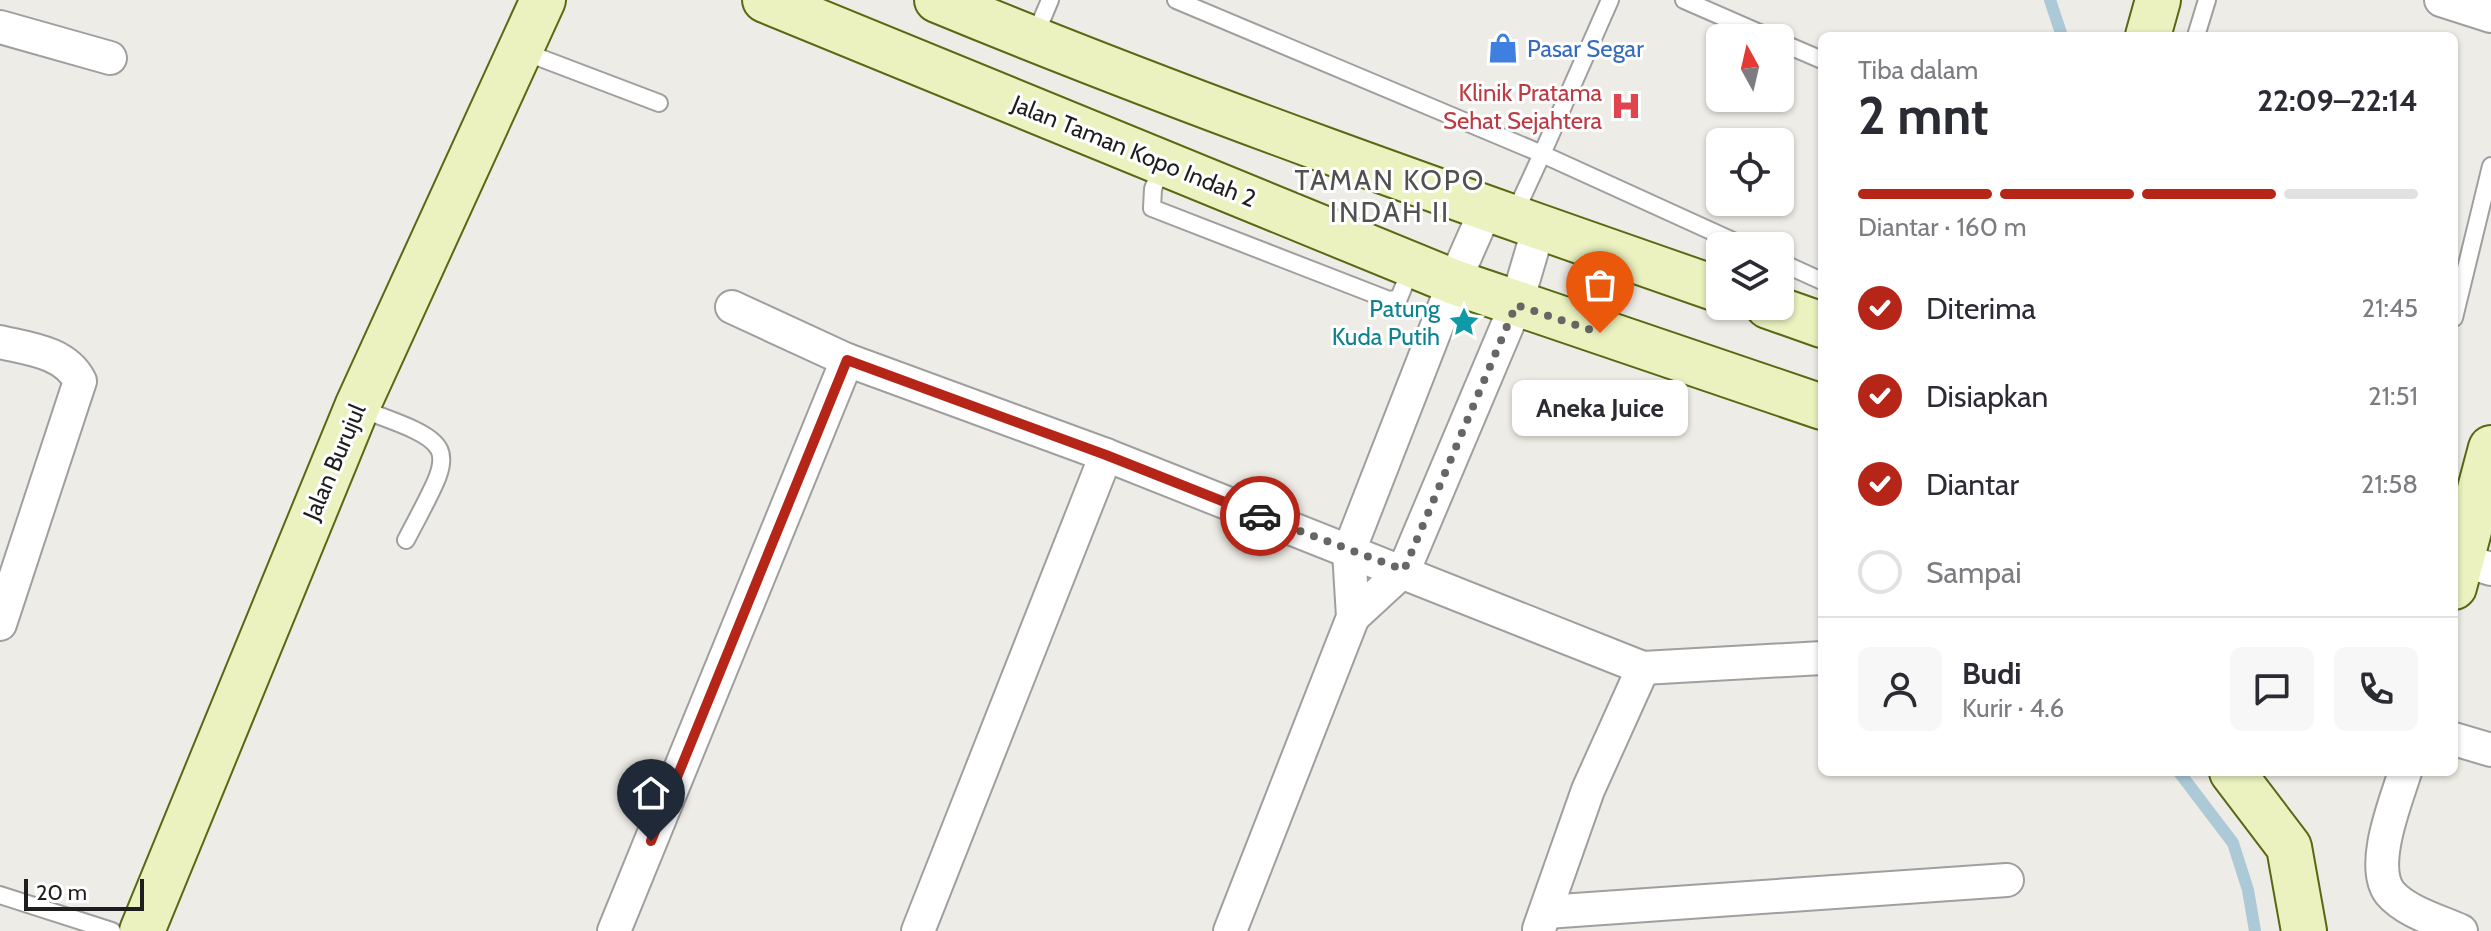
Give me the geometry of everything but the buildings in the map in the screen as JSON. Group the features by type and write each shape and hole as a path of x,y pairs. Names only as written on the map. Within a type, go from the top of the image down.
{"main road":[{"name":"Jalan Burujul","path":"142,931 357,407 543,0"},
{"name":"Jalan Taman Kopo Indah 2","path":"765,0 1454,282 1818,406"},
{"path":"937,0 1033,39 1513,217 1706,285"},
{"path":"2149,32 2158,0"},
{"path":"1794,315 1818,324"},
{"path":"2466,555 2491,448"},
{"path":"2235,776 2289,847 2304,931"}],"street":[{"path":"2441,0 2491,16"},
{"path":"0,27 110,58"},
{"path":"1230,931 1353,617 1349,551 1454,282 1513,217"},
{"path":"1353,617 1404,570 1516,305 1513,217"},
{"path":"732,307 847,360 1106,455 1404,570 1643,668 1818,658"},
{"path":"0,342 50,355 72,366 80,381 0,624"},
{"path":"614,931 847,360"},
{"path":"918,931 1106,455"},
{"path":"1643,668 1588,790 1542,922 2007,880"},
{"path":"2458,740 2491,750"},
{"path":"2404,776 2383,842 2388,891 2406,906 2461,931"}],"lane":[{"path":"1033,39 1050,0"},
{"path":"1176,0 1542,154 1713,232"},
{"path":"1513,217 1610,0"},
{"path":"1684,0 1739,24"},
{"path":"2197,32 2207,0"},
{"path":"1794,48 1818,58"},
{"path":"520,50 659,103"},
{"path":"2458,302 2491,166"},
{"path":"1794,268 1818,279"},
{"path":"357,407 435,439 444,456 442,471 406,540"},
{"path":"0,895 112,931"}],"waterway":[{"path":"2050,0 2061,32"},
{"path":"2182,776 2233,843 2248,890 2255,931"}],"way so far":[{"path":"1260,516 1404,570 1516,305 1600,333"}],"place":[{"name":"Pasar Segar","path":"1503,48"},
{"name":"Klinik Pratama Sehat Sejahtera","path":"1626,106"},
{"name":"Patung Kuda Putih","path":"1464,322"},
{"name":"Aneka Juice","path":"1600,333"}],"district":[{"name":"TAMAN KOPO INDAH II","path":"1390,196"}],"route":[{"path":"651,841 847,360 1106,455 1260,516"}]}
